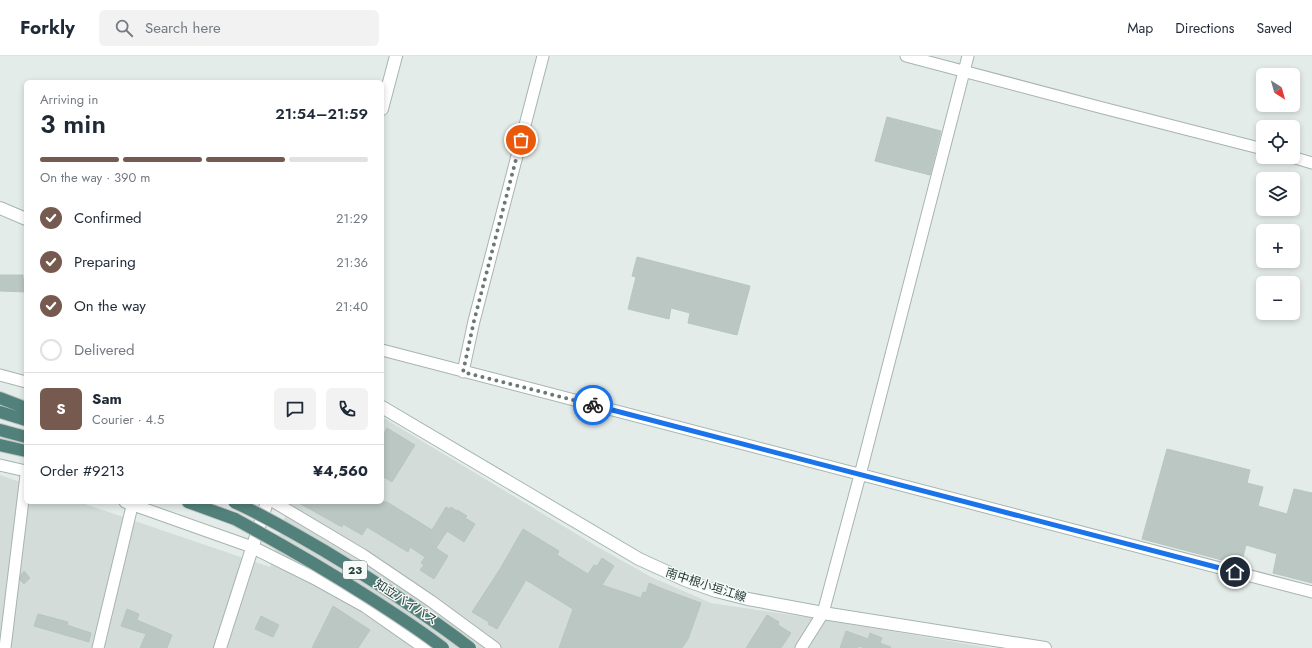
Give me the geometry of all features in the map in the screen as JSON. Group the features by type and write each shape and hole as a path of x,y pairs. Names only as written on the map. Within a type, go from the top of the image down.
{"highway":[{"path":"0,398 24,407"},
{"path":"0,412 24,419"},
{"path":"0,430 24,436"},
{"path":"0,445 24,451"},
{"name":"23","path":"194,504 235,519"},
{"name":"23","path":"201,504 235,519"},
{"name":"知立バイパス","path":"238,504 284,528 396,595 442,626 470,648"},
{"name":"23","path":"250,504 284,528"},
{"name":"知立バイパス","path":"235,519 279,542 385,607 443,648"}],"main road":[{"path":"384,101 396,56"},
{"path":"0,208 24,218"},
{"name":"南中根小垣江線","path":"384,409 638,559 685,580 723,593 822,613 1045,648"},
{"path":"220,648 267,504"},
{"path":"252,547 318,580 364,606 425,648"}],"street":[{"path":"463,372 481,292 543,56"},
{"path":"906,56 1256,147"},
{"path":"801,648 822,613 860,475 968,56"},
{"path":"1300,159 1312,162"},
{"path":"384,351 1312,592"},
{"path":"0,375 24,381"},
{"path":"0,465 24,471"},
{"path":"4,648 24,491"},
{"path":"98,648 130,504"},
{"path":"133,504 252,547"},
{"path":"277,504 363,555 432,601 495,648"}],"shaded area":[{"path":"384,418 598,547 651,577 711,603 832,621 990,648 0,648 0,475 24,483 24,504 85,504 270,567 288,504 384,504"}],"building":[{"path":"887,117 941,131 930,175 875,161"},
{"path":"637,257 750,286 737,335 688,323 690,313 671,308 669,319 628,309 636,277 632,276"},
{"path":"0,275 23,275 24,292 0,291"},
{"path":"387,428 415,445 392,482 384,477 384,433"},
{"path":"1167,449 1250,470 1247,483 1263,487 1258,506 1287,514 1294,489 1312,493 1312,583 1273,573 1277,554 1246,545 1241,565 1142,539"},
{"path":"384,502 387,502 432,530 446,507 450,509 451,507 467,516 465,518 475,524 464,542 447,531 436,548 448,556 434,579 420,570 424,565 421,563 425,557 410,547 408,552 367,527 362,535 343,524 342,527 301,504 384,504"},
{"path":"523,529 559,551 557,555 588,574 594,565 597,566 602,558 614,566 602,585 641,598 643,592 646,593 649,583 701,603 688,639 682,648 559,648 573,609 526,580 497,629 488,624 489,622 472,612 500,569"},
{"path":"24,571 30,578 24,584 20,580"},
{"path":"333,606 370,630 358,648 312,648"},
{"path":"127,609 139,614 137,620 172,635 167,648 140,648 146,634 121,626"},
{"path":"38,614 68,622 67,625 91,633 89,642 34,626"},
{"path":"767,615 779,622 778,625 791,633 781,648 746,648"},
{"path":"261,616 279,625 273,637 255,629"},
{"path":"846,631 868,639 870,633 882,638 880,643 891,647 865,648 859,646 858,648 840,648"}],"way so far":[{"path":"521,140 474,321 463,372 593,405"}],"route":[{"path":"593,405 1235,572"}]}
